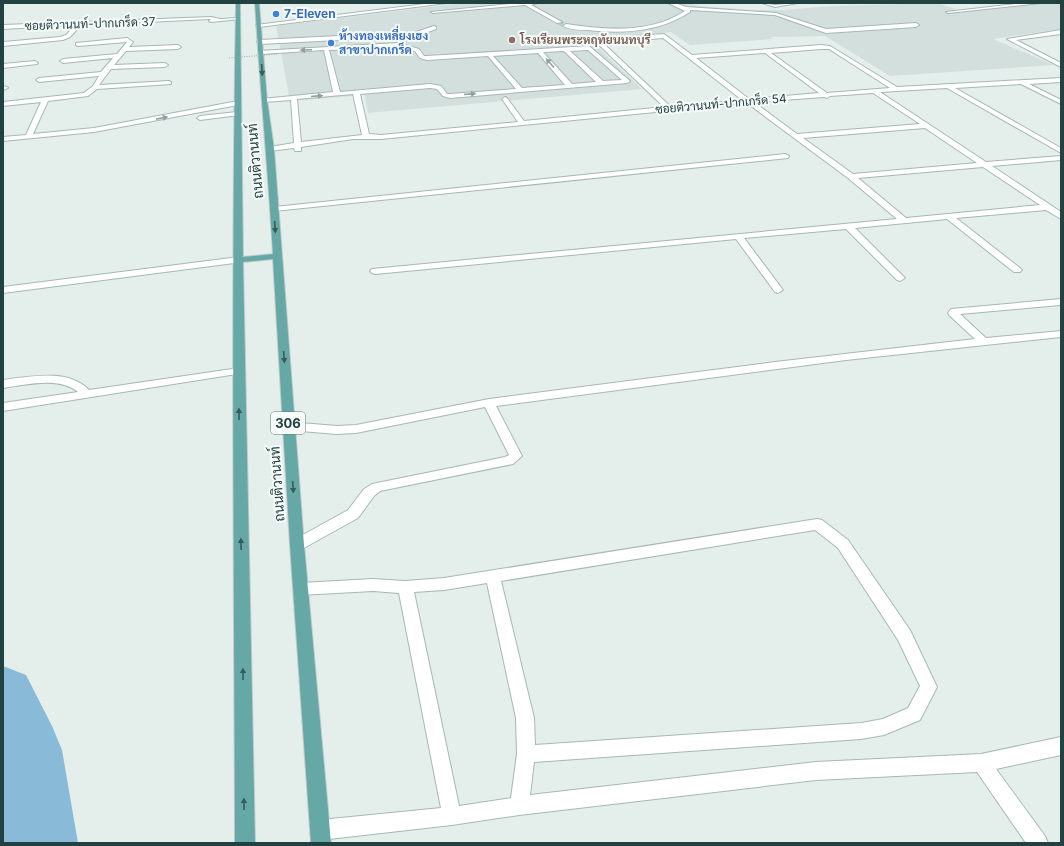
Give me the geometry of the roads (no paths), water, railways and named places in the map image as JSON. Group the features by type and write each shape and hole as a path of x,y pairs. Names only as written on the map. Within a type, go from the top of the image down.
{"main road":[{"name":"ถนนติวานนท์","path":"238,3 238,371 245,843"},
{"name":"ถนนติวานนท์","path":"257,3 264,100 270,148 288,426 320,837"},
{"path":"239,260 276,256"}],"street":[{"path":"391,3 400,14"},
{"path":"259,25 396,9 424,4 445,3"},
{"path":"525,3 559,22"},
{"path":"428,13 535,3"},
{"path":"670,3 686,8 776,14 826,30 916,25"},
{"path":"764,3 775,6 796,3"},
{"path":"948,12 1039,3"},
{"path":"566,26 607,31 652,27 670,22 683,16 688,11 686,8"},
{"name":"ซอยติวานนท์-ปากเกร็ด 37","path":"3,27 178,20 186,22 238,18"},
{"path":"3,44 61,39 68,36 80,23"},
{"path":"260,47 417,34 434,28"},
{"path":"1061,32 1010,39 1061,65"},
{"path":"670,109 600,44 600,42 604,40 662,35 748,102 851,176 903,220"},
{"path":"3,104 86,95 95,87 117,56 130,42 78,44"},
{"path":"260,47 326,49 398,45 417,50 422,57 427,58 586,48 591,49 627,81 450,96 445,95 439,88 430,86 264,100"},
{"path":"124,49 178,47"},
{"path":"692,57 821,47 830,48 896,90"},
{"path":"326,49 337,94"},
{"path":"565,49 601,83"},
{"path":"539,51 570,86"},
{"path":"767,52 827,96"},
{"path":"489,54 520,90"},
{"path":"63,61 117,56"},
{"path":"3,66 35,63"},
{"path":"109,67 165,65"},
{"path":"39,80 103,74"},
{"name":"ซอยติวานนท์-ปากเกร็ด 54","path":"270,148 366,141 381,137 748,102 896,90 1061,80"},
{"path":"1022,82 1061,102"},
{"path":"95,87 169,83"},
{"path":"949,87 1061,151"},
{"path":"356,92 366,136"},
{"path":"876,92 1061,216"},
{"path":"294,98 298,146"},
{"path":"505,99 522,123"},
{"path":"29,136 45,100"},
{"path":"68,132 92,134 106,133 215,115 237,108"},
{"path":"3,139 68,132 237,108"},
{"path":"795,136 926,126"},
{"name":"ซอยติวานนท์-ปากเกร็ด 54","path":"298,146 366,136 381,137"},
{"path":"274,209 785,156"},
{"path":"851,176 1061,158"},
{"path":"375,271 1048,207"},
{"path":"948,216 1017,270"},
{"path":"848,226 900,278"},
{"path":"738,236 778,290"},
{"path":"3,290 239,260"},
{"path":"983,341 954,312 955,311 1060,302"},
{"path":"288,426 337,430 356,429 490,403 762,367 983,341 1061,334"},
{"path":"3,407 238,371"},
{"path":"3,384 38,380 64,382 77,386 87,395"},
{"path":"297,545 353,514 359,508 368,491 377,487 513,459 516,456 490,403"},
{"path":"300,589 373,586 405,587 444,584 817,524 843,544 904,635 929,687 914,714 884,727 861,731 526,754"},
{"path":"493,576 525,718 526,754 519,806"},
{"path":"405,587 452,816"},
{"path":"320,837 519,806 816,771 981,764 1061,746"},
{"path":"981,764 1038,843"}],"waterway":[{"path":"3,696 28,750 41,843"}],"tunnel":[{"path":"559,22 566,26"}],"place":[{"name":"7-Eleven","path":"276,14"},
{"name":"โรงเรียนพระหฤทัยนนทบุรี","path":"512,40"},
{"name":"ห้างทองเหลี่ยงเฮง สาขาปากเกร็ด","path":"331,43"}]}
